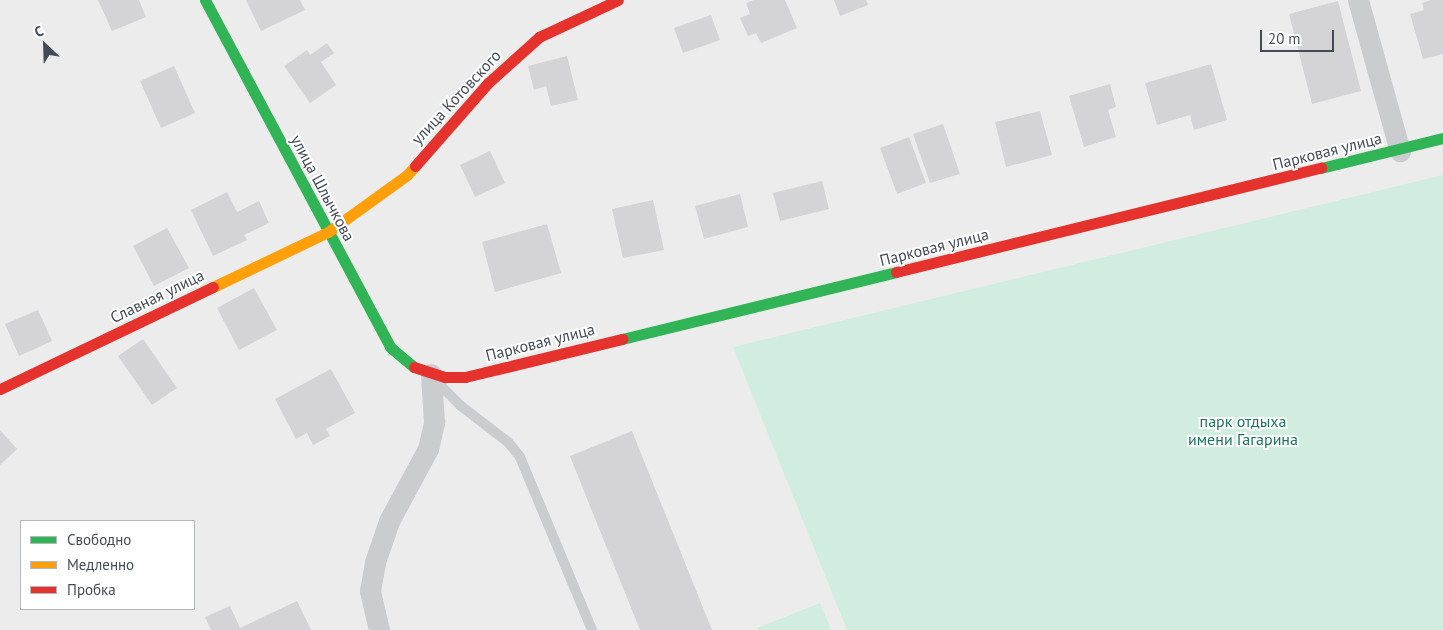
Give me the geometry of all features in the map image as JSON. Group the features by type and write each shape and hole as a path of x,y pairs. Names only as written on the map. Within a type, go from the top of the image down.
{"street":[{"name":"улица Шлычкова","path":"205,0 390,347 404,360 431,374"},
{"name":"улица Котовского","path":"328,232 407,174 488,83 538,37 618,0"},
{"path":"1358,0 1400,151"},
{"name":"Парковая улица","path":"431,374 465,377 1400,151 1443,138"},
{"name":"Славная улица","path":"0,389 328,232"},
{"path":"379,630 370,591 375,562 389,521 428,449 434,422 431,374"}],"lane":[{"path":"431,374 461,406 508,442 520,457 592,630"}],"green space":[{"name":"парк отдыха имени Гагарина","path":"1443,175 1443,630 847,630 733,347"},
{"path":"820,603 831,630 758,630 757,628"}],"building":[{"path":"98,0 139,0 146,17 112,31"},
{"path":"246,0 300,0 305,10 261,31"},
{"path":"754,0 785,0 797,28 761,43 756,33 748,36 740,18 750,14 746,3"},
{"path":"834,0 866,0 868,5 840,16"},
{"path":"1431,0 1443,0 1443,54 1423,59 1410,14 1424,10 1422,3"},
{"path":"1338,1 1361,91 1312,104 1289,14"},
{"path":"711,15 720,40 683,53 674,28"},
{"path":"327,43 334,53 321,62 336,85 310,103 284,66 307,50 310,55"},
{"path":"567,56 578,100 551,106 546,86 534,90 528,66"},
{"path":"1211,64 1227,120 1194,130 1190,115 1157,125 1145,83"},
{"path":"174,66 195,113 161,128 140,81"},
{"path":"1110,84 1116,107 1108,110 1116,137 1084,147 1069,96"},
{"path":"1040,111 1052,155 1006,167 995,122"},
{"path":"943,124 960,174 930,183 913,134"},
{"path":"909,137 926,183 897,194 880,148"},
{"path":"490,151 505,183 475,197 460,165"},
{"path":"822,181 829,209 780,221 773,193"},
{"path":"227,192 237,212 259,201 269,223 244,235 247,240 213,256 191,210"},
{"path":"740,194 748,227 704,239 695,206"},
{"path":"653,200 664,250 623,258 612,209"},
{"path":"547,224 561,273 495,292 482,242"},
{"path":"167,228 189,268 154,286 133,246"},
{"path":"254,288 277,330 239,350 217,308"},
{"path":"38,310 52,341 19,356 5,324"},
{"path":"143,339 177,388 152,405 118,356"},
{"path":"331,369 355,413 326,429 330,436 313,445 307,433 296,439 275,399"},
{"path":"0,430 17,449 0,465"},
{"path":"632,431 712,630 640,630 592,511 570,456"},
{"path":"297,601 311,630 211,630 205,617 230,606 240,628"}],"traffic: fast":[{"path":"205,0 390,347 414,367"},
{"path":"1321,168 1443,138"},
{"path":"622,339 896,272"}],"traffic: slow":[{"path":"213,287 328,232 407,175 415,166"}],"traffic: jam":[{"path":"415,166 488,83 539,37 618,0"},
{"path":"896,272 1321,168"},
{"path":"0,389 213,287"},
{"path":"414,367 445,377 465,377 622,339"}]}
